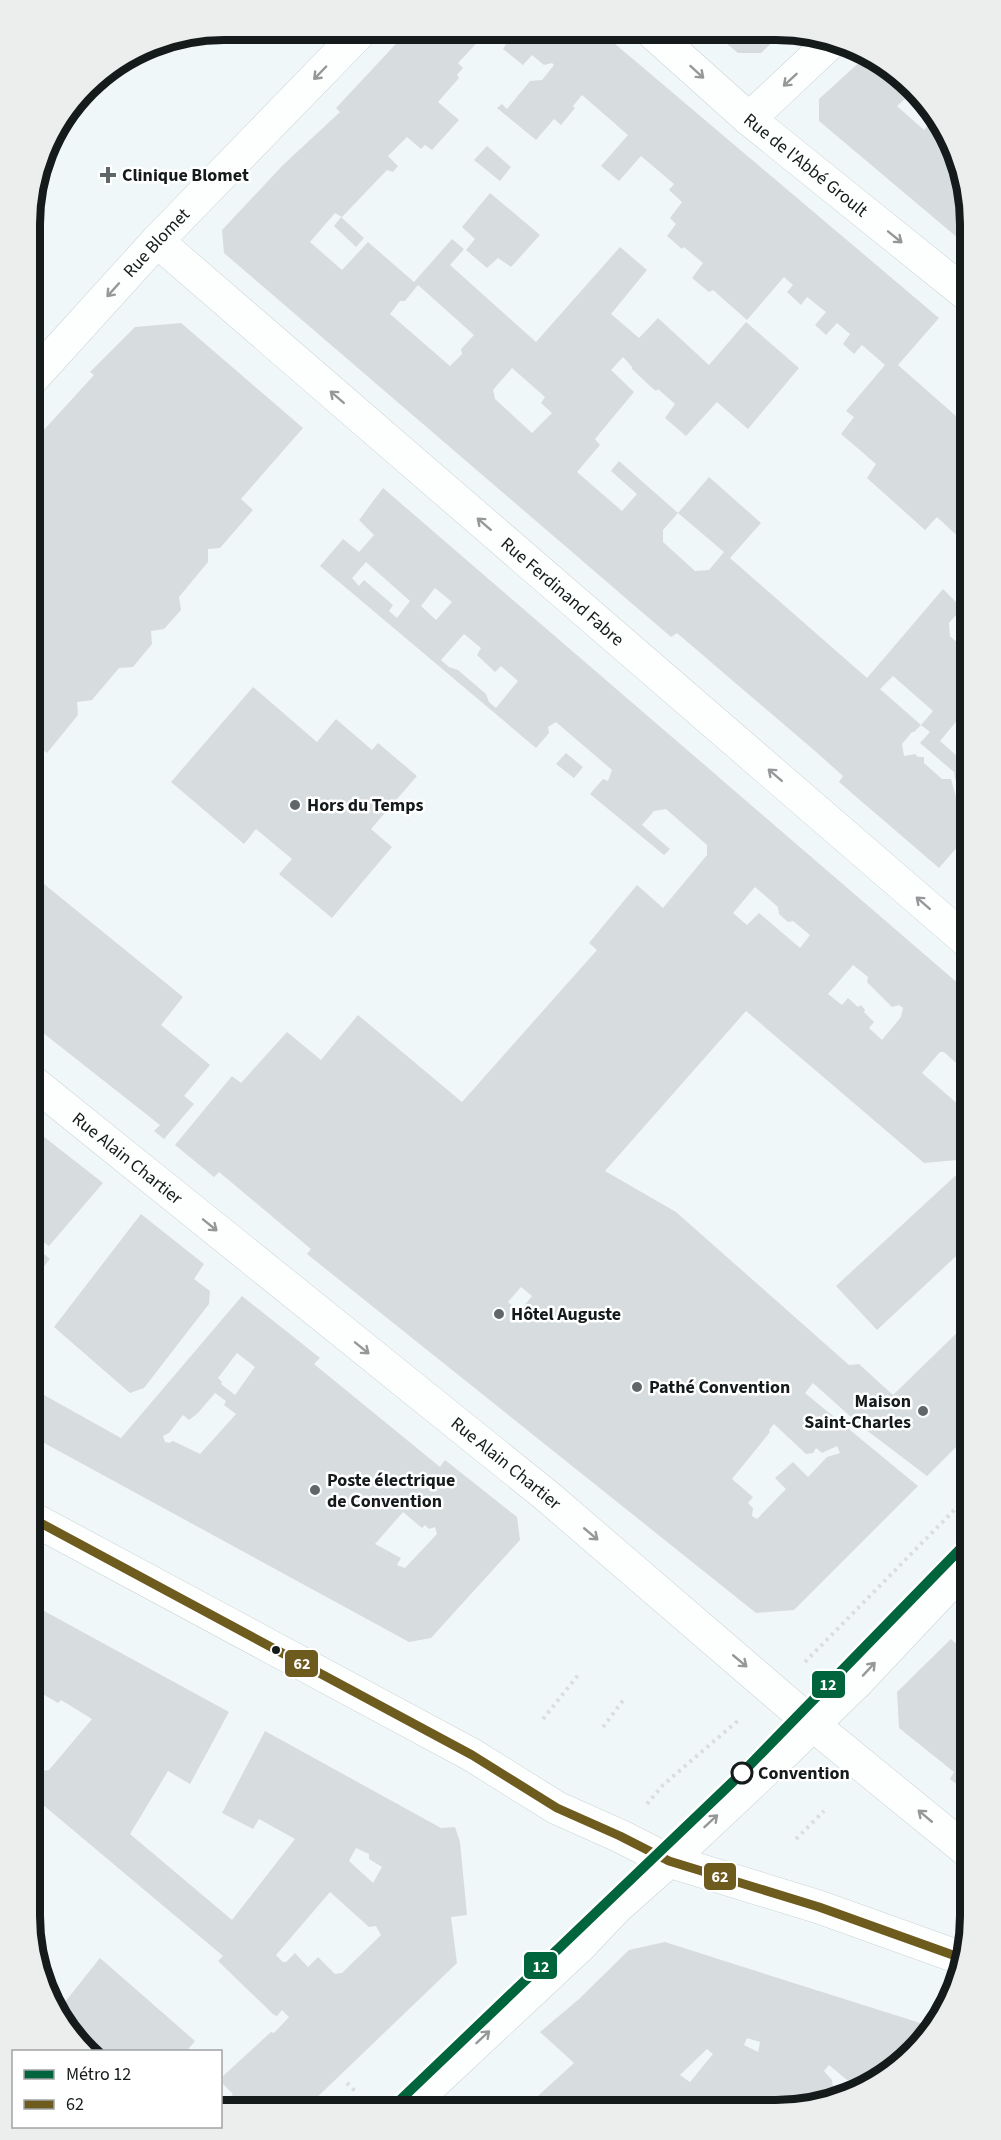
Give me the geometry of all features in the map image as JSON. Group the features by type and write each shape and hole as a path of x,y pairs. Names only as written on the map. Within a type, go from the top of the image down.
{"street":[{"name":"Rue Blomet","path":"41,369 157,242 352,40"},
{"name":"Rue de l'Abbé Groult","path":"661,40 749,119 961,290"},
{"path":"749,119 825,47"},
{"name":"Rue Ferdinand Fabre","path":"157,242 961,935"},
{"name":"Rue Alain Chartier","path":"40,1088 547,1496 812,1724 960,1845"},
{"path":"40,1523 472,1755 557,1808 620,1836 669,1862 819,1907 956,1956"},
{"path":"415,2100 857,1682 960,1572"}],"path":[{"path":"543,1719 579,1674"},
{"path":"603,1727 624,1699"},
{"path":"796,1839 824,1811"},
{"path":"348,2083 357,2093"}],"building":[{"path":"400,40 480,40 458,63 463,68 457,75 459,78 438,102 459,120 432,150 425,145 421,149 407,137 388,156 398,166 393,172 387,170 342,217 335,213 310,242 342,270 368,242 414,282 452,239 464,249 450,265 536,342 620,247 647,270 611,314 639,338 658,318 709,365 746,322 799,368 748,429 717,402 686,436 665,418 675,404 658,389 656,391 651,387 623,357 611,370 634,392 595,439 600,445 577,472 622,511 637,494 611,471 619,461 678,513 709,477 761,523 730,558 867,678 943,589 956,602 957,614 949,623 950,636 961,646 961,716 940,741 961,759 961,784 955,779 954,772 920,743 930,732 921,725 902,744 904,756 915,754 918,757 924,757 924,763 942,779 951,779 957,801 961,797 961,843 939,868 839,782 843,776 815,751 677,633 671,637 224,253 222,230 283,165 340,112 336,108","holes":["418,285 474,335 461,349 462,354 450,366 390,314 400,301 405,301","512,368 545,397 541,403 552,413 532,433 495,399 493,390","678,513 724,552 709,570 695,571 663,542 663,530","893,676 933,711 921,725 880,689"]},
{"path":"508,40 610,40 939,318 898,365 961,420 961,539 937,517 925,530 867,478 876,464 841,434 854,417 846,411 885,365 862,345 854,354 843,344 850,334 837,323 826,335 815,325 826,312 807,297 801,305 787,292 793,285 784,277 747,320 713,290 709,292 692,278 703,263 667,236 676,224 670,218 682,202 669,190 674,184 641,156 619,181 601,166 628,135 582,95 561,125 554,119 536,140 497,108 502,104 507,109 530,81 542,80 554,65 552,63 544,65 532,55 523,65 503,49"},
{"path":"722,40 775,40 761,53 738,53"},
{"path":"861,61 889,79 907,94 908,96 897,106 924,130 930,123 946,154 959,200 961,241 819,121 819,99"},
{"path":"487,146 511,167 500,181 474,160"},
{"path":"490,193 540,235 511,267 498,258 487,268 466,250 475,239 462,227"},
{"path":"341,217 364,238 356,247 334,226"},
{"path":"181,323 303,428 241,499 253,510 220,548 208,549 208,562 179,597 181,610 164,629 151,631 152,644 133,667 119,668 92,700 77,702 78,715 47,753 41,748 41,433 94,375 90,372 135,327"},
{"path":"383,488 961,985 961,1067 944,1052 940,1052 922,1073 960,1106 960,1160 924,1163 746,1011 605,1171 676,1212 849,1365 859,1364 893,1395 960,1329 960,1443 927,1476 861,1426 813,1383 805,1393 918,1486 794,1610 756,1613 307,1254 311,1249 219,1172 214,1177 175,1145 232,1076 241,1083 287,1032 321,1060 358,1015 462,1102 597,950 589,943 637,885 663,908 707,855 707,845 666,809 654,811 642,825 670,849 664,855 590,794 603,779 608,781 612,770 556,722 548,727 549,733 536,748 320,566 343,539 359,552 374,535 359,520","holes":["366,562 410,601 397,618 389,611 393,605 364,580 359,586 352,578","435,588 452,602 436,620 421,606","464,634 481,648 477,655 495,672 501,666 518,681 496,708 489,702 486,694 458,670 449,667 441,660","755,887 778,907 779,914 788,922 793,921 810,935 800,948 759,913 747,925 733,913","853,965 868,977 867,982 892,1007 899,1005 903,1008 901,1017 882,1040 869,1028 874,1022 864,1012 861,1005 858,1007 848,998 842,1005 828,994","521,1287 532,1296 519,1312 508,1302","774,1424 806,1454 813,1453 816,1448 822,1453 837,1446 840,1453 827,1457 808,1477 793,1462 775,1478 786,1489 757,1519 752,1516 753,1508 748,1503 753,1497 732,1479 770,1432"]},
{"name":"Hors du Temps","path":"253,687 317,742 336,719 372,750 378,743 417,776 371,829 392,847 332,918 279,874 292,859 256,829 244,844 171,782"},
{"path":"566,753 583,767 574,778 556,764"},
{"path":"41,881 183,997 161,1025 210,1065 184,1096 194,1104 164,1139 154,1131 160,1125 41,1031"},
{"path":"40,1134 103,1183 49,1246 40,1240"},
{"path":"960,1171 960,1252 877,1330 836,1286"},
{"path":"141,1214 204,1264 194,1279 210,1291 209,1304 144,1388 130,1393 54,1327"},
{"path":"43,1253 50,1259 40,1270 40,1256"},
{"path":"242,1296 320,1358 314,1364 440,1467 445,1460 517,1517 520,1540 431,1638 409,1642 40,1441 40,1393 121,1438","holes":["237,1353 255,1367 235,1395 221,1384 218,1378","215,1393 226,1401 224,1405 236,1414 200,1454 173,1441 165,1442 163,1436 169,1433 183,1415 189,1420","403,1512 422,1528 425,1525 429,1529 435,1527 437,1534 405,1568 397,1565 401,1558 375,1544"]},
{"path":"40,1609 229,1712 190,1784 168,1771 130,1834 232,1920 295,1839 259,1819 253,1829 222,1813 265,1731 441,1828 455,1827 460,1842 467,1915 451,1917 457,1963 314,2100 227,2100 233,2094 223,2084 223,2076 271,2032 274,2033 289,2017 282,2010 277,2016 274,2015 218,1961 223,1956 40,1802 40,1771 49,1770 92,1719 61,1700 58,1703 40,1692","holes":["356,1848 369,1854 369,1859 382,1867 373,1883 349,1861","330,1892 369,1927 376,1926 381,1935 342,1973 335,1974 318,1957 308,1967 295,1953 286,1962 276,1955"]},
{"path":"951,1639 960,1647 960,1787 950,1779 954,1772 899,1728 897,1692"},
{"path":"665,1942 925,2024 907,2046 869,2075 857,2081 847,2080 829,2065 824,2071 832,2080 833,2088 824,2093 801,2098 777,2100 533,2100 574,2063 540,2032 579,1999 629,1950","holes":["747,2038 760,2042 758,2052 744,2045","707,2049 713,2054 690,2082 680,2075"]},
{"path":"100,1958 195,2041 188,2050 99,2050 79,2028 63,2004"}],"metro line":[{"name":"12","path":"400,2100 742,1773 960,1549"}],"transit line":[{"name":"62","path":"40,1523 472,1755 557,1808 669,1861 819,1907 956,1956"}],"place":[{"name":"Clinique Blomet","path":"108,175"},
{"name":"Hors du Temps","path":"295,805"},
{"name":"Hôtel Auguste","path":"499,1314"},
{"name":"Pathé Convention","path":"637,1387"},
{"name":"Maison Saint-Charles","path":"923,1411"},
{"name":"Poste électrique de Convention","path":"315,1490"},
{"name":"Convention","path":"742,1773"}]}
